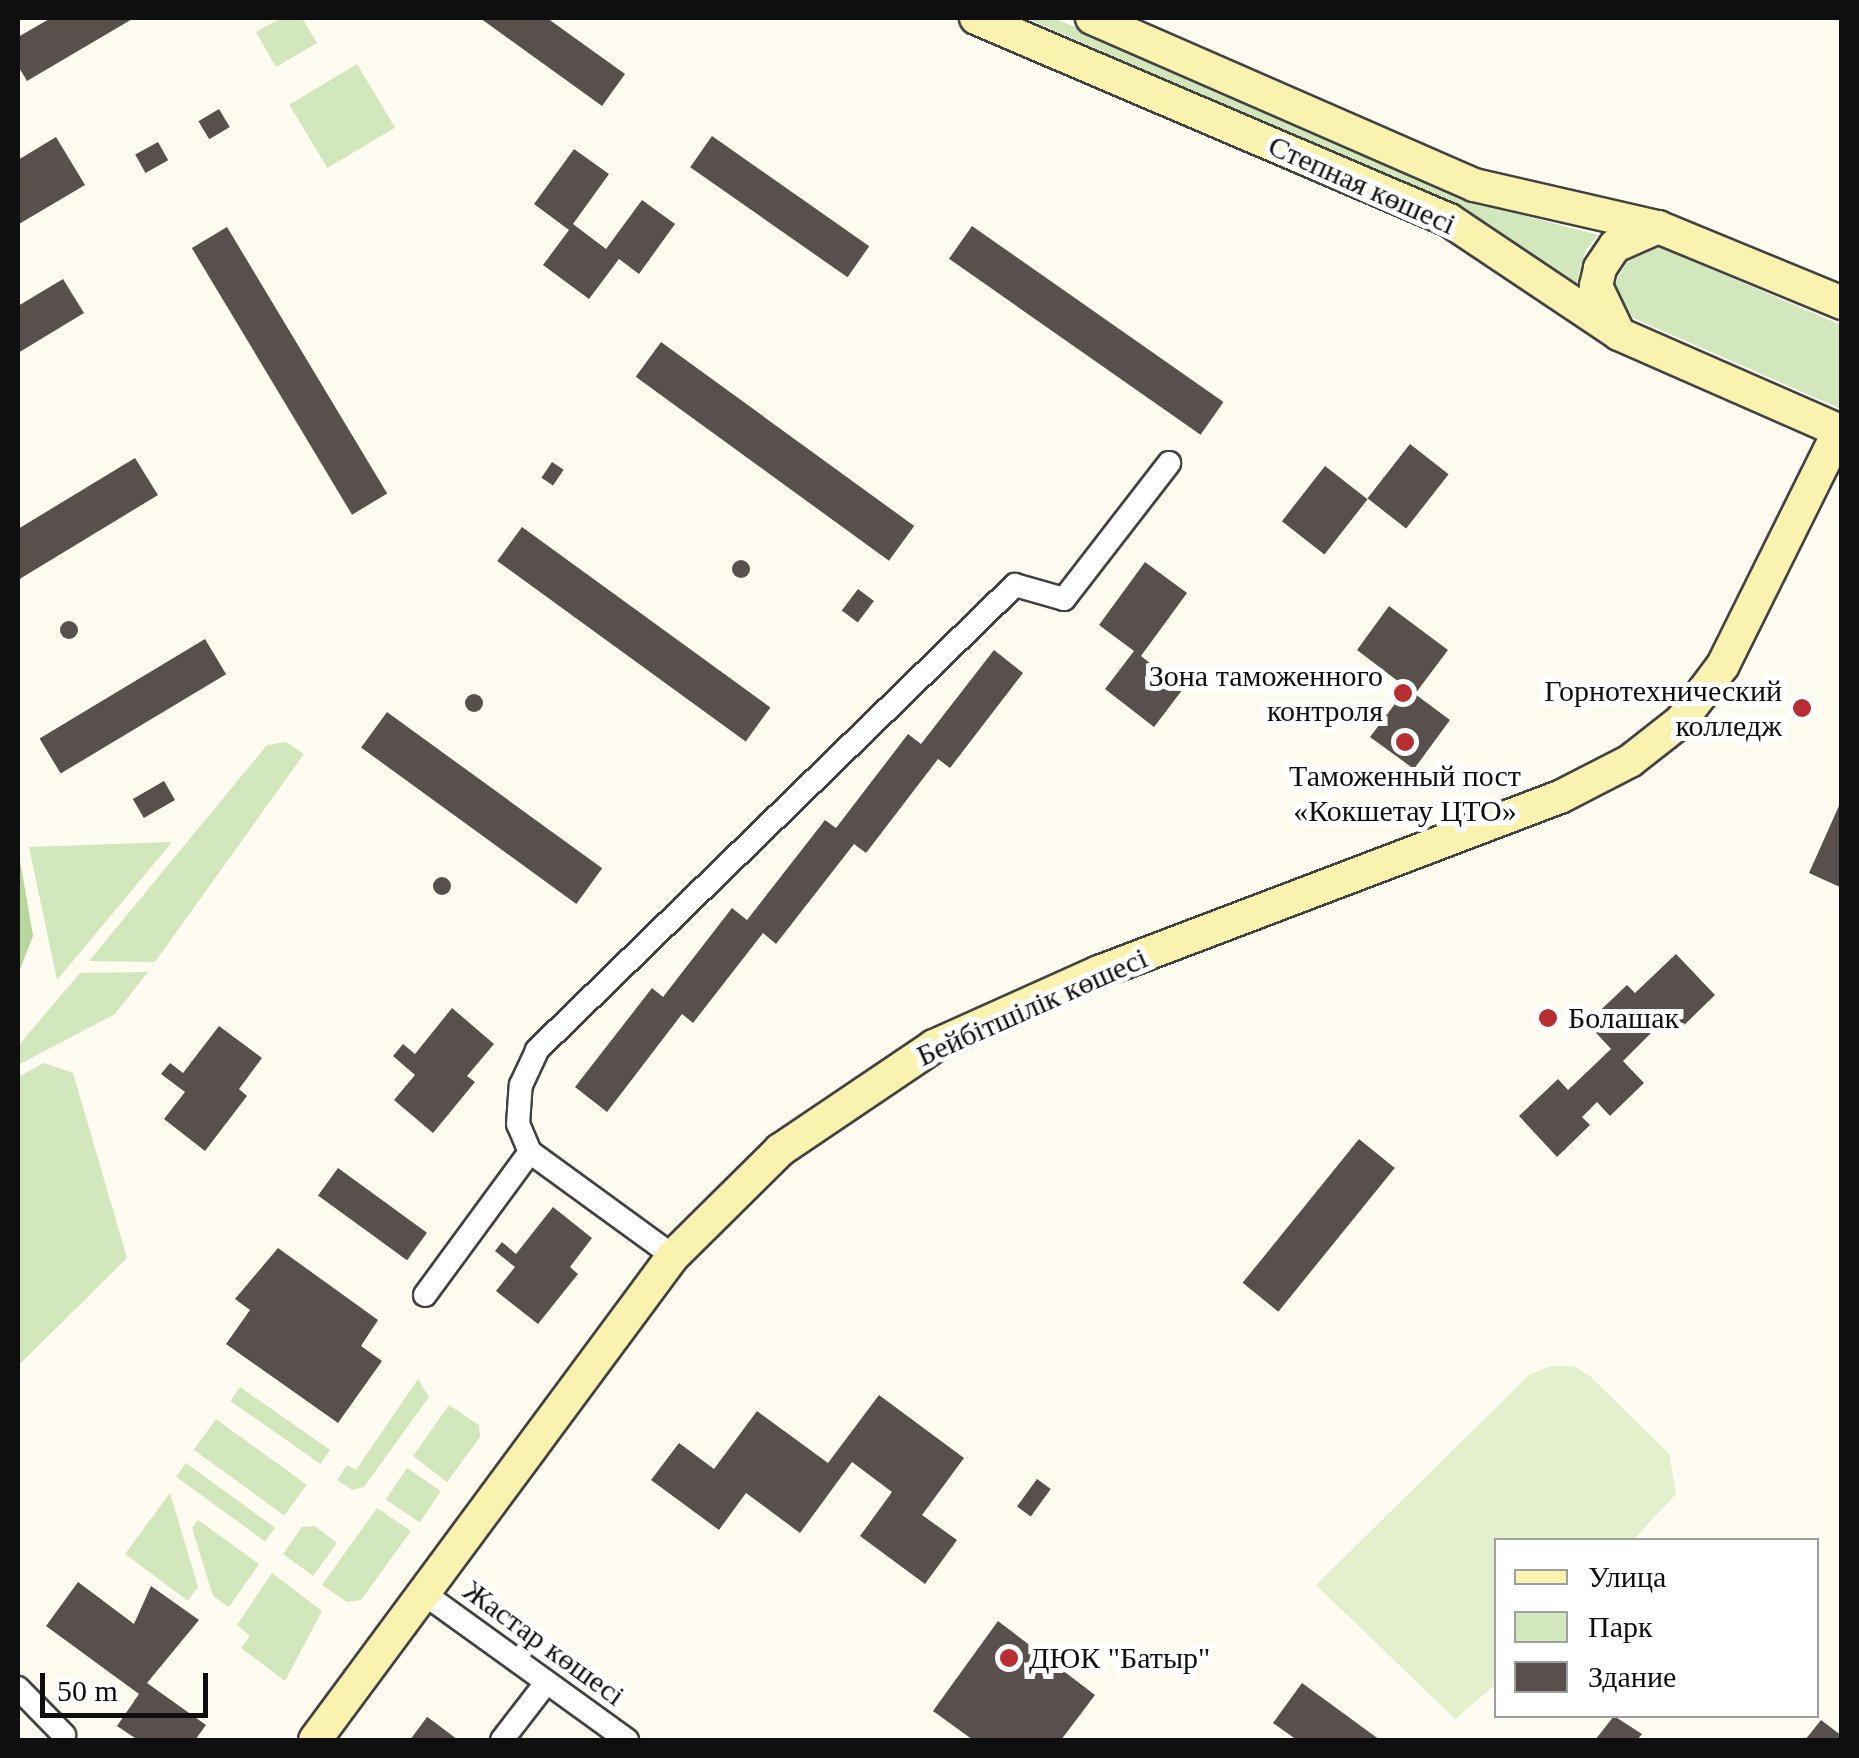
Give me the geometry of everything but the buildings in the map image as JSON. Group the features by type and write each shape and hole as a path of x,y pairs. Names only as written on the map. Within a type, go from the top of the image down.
{"street":[{"name":"Степная көшесі","path":"976,18 1448,220 1620,334 1840,432"},
{"name":"Степная көшесі","path":"1092,18 1474,185 1658,227 1842,303"},
{"path":"1620,334 1596,286 1600,268 1615,246 1658,227"},
{"name":"Бейбітшілік көшесі","path":"315,1740 426,1595 673,1256 780,1150 934,1046 1100,972 1560,796 1630,762 1681,720 1723,665 1840,432"},
{"path":"673,1256 530,1152 518,1124 521,1085 537,1050 684,914 1016,585 1064,598 1169,463"},
{"path":"425,1295 530,1152"},
{"name":"Жастар көшесі","path":"426,1595 627,1740"},
{"path":"502,1740 546,1682"},
{"path":"18,1688 65,1739"}],"green space":[{"path":"281,18 302,18 317,43 276,67 256,32"},
{"path":"1026,18 1054,18 1476,203 1598,235 1586,250 1577,283 1473,214"},
{"path":"357,64 395,127 327,168 289,105"},
{"path":"1660,247 1841,325 1841,409 1633,318 1614,285 1632,253"},
{"path":"286,742 304,754 155,962 89,961 267,745"},
{"path":"172,842 57,980 29,847"},
{"path":"18,849 33,936 18,974"},
{"path":"148,972 115,1014 18,1065 18,1046 80,973"},
{"path":"44,1063 73,1073 127,1258 18,1366 18,1077"},
{"path":"1551,1366 1574,1366 1591,1377 1669,1454 1676,1494 1635,1538 1494,1538 1494,1686 1455,1719 1316,1585 1529,1375"},
{"path":"418,1379 429,1397 364,1487 352,1490 337,1480 347,1465 356,1470"},
{"path":"240,1387 330,1450 320,1464 230,1401"},
{"path":"449,1405 479,1425 480,1437 447,1482 413,1456"},
{"path":"216,1419 307,1485 284,1516 194,1450"},
{"path":"186,1463 275,1528 265,1541 176,1477"},
{"path":"407,1468 441,1491 420,1522 386,1500"},
{"path":"170,1493 198,1587 188,1601 125,1554"},
{"path":"377,1508 411,1531 361,1600 347,1602 322,1585"},
{"path":"198,1520 259,1564 229,1607 213,1596 192,1528"},
{"path":"315,1526 337,1543 313,1576 283,1554 302,1527"},
{"path":"272,1573 322,1611 285,1681 241,1648 250,1636 237,1625"}],"place":[{"name":"Зона таможенного контроля","path":"1403,693"},
{"name":"Горнотехнический колледж","path":"1802,708"},
{"name":"Таможенный пост «Кокшетау ЦТО»","path":"1405,742"},
{"name":"Болашак","path":"1548,1018"},
{"name":"ДЮК \"Батыр\"","path":"1009,1658"}]}
